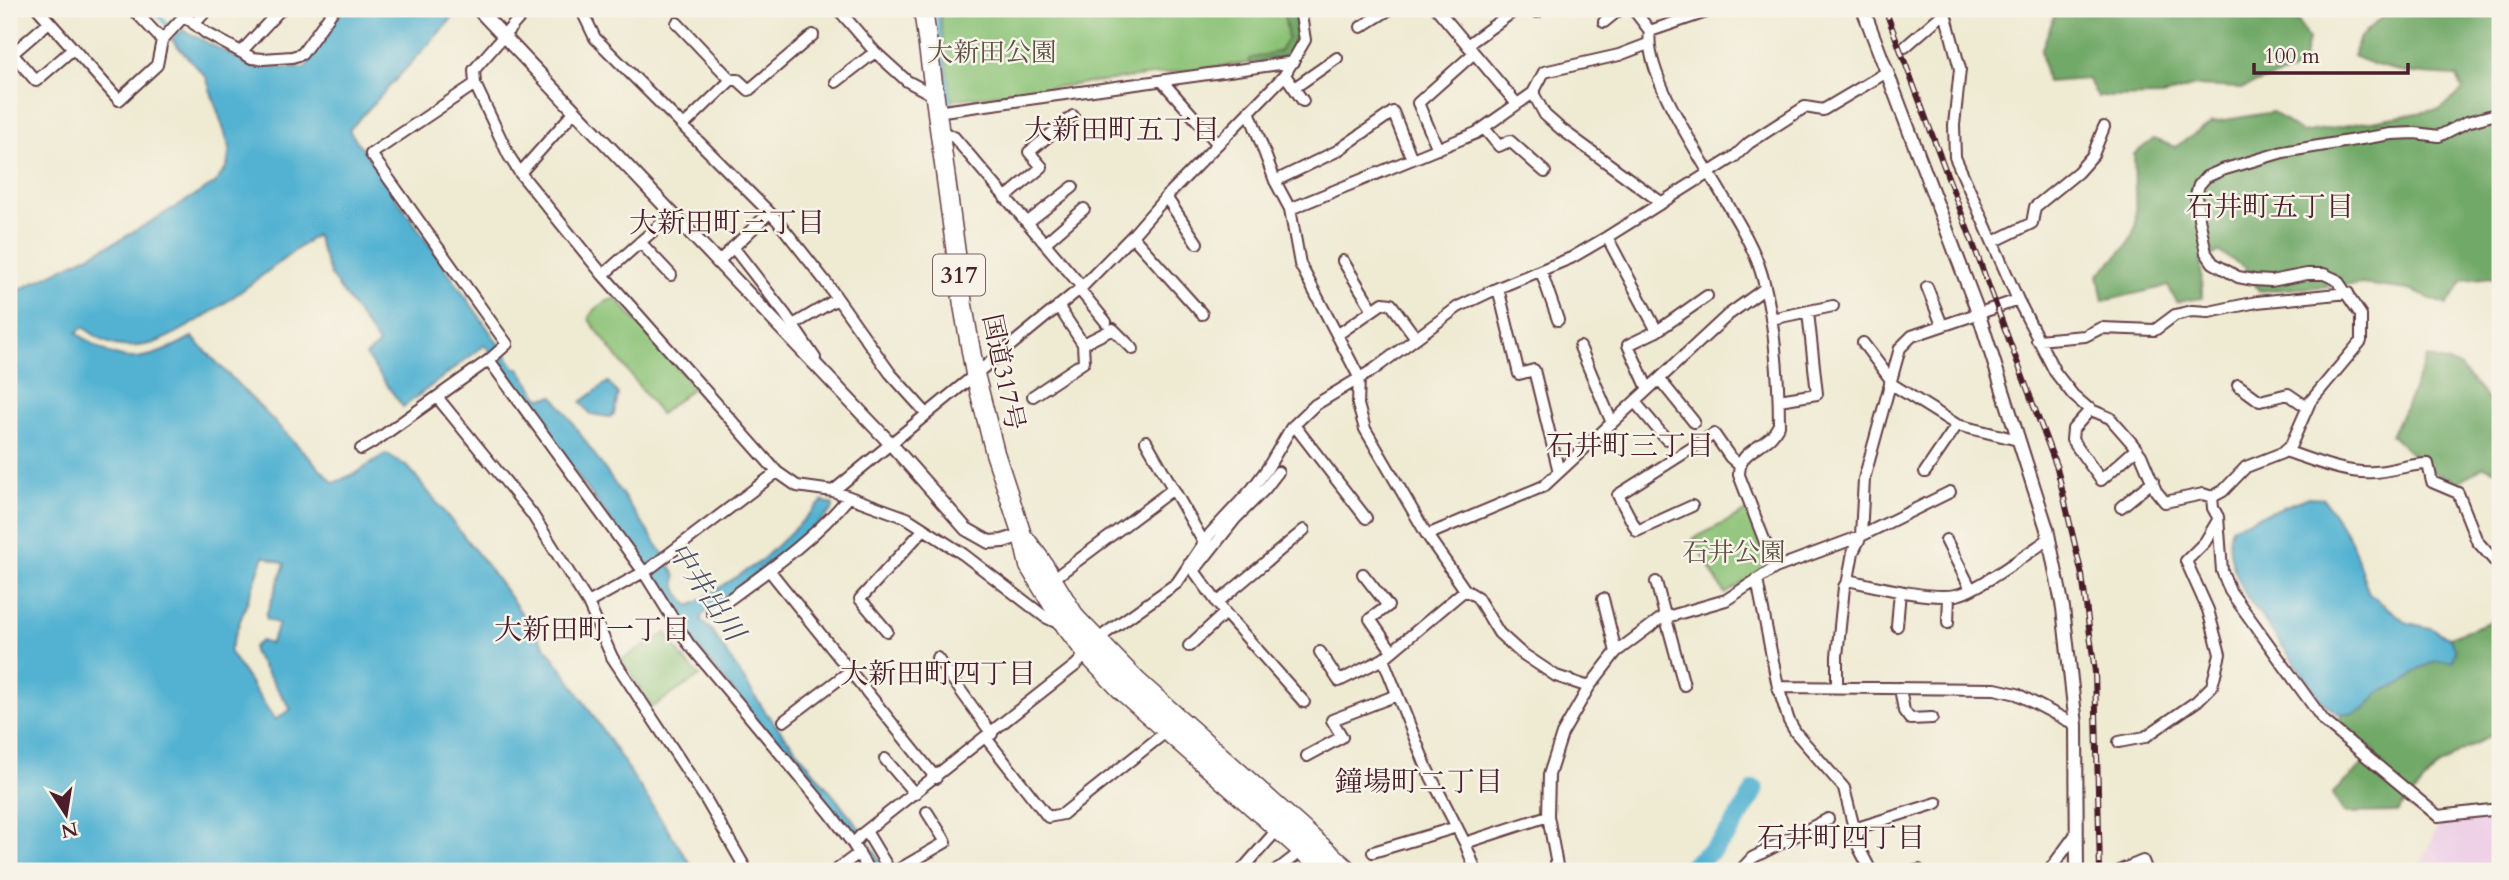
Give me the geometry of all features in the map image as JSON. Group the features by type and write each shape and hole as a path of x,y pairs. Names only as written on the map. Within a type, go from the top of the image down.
{"highway":[{"name":"国道317号","path":"923,9 975,374 1029,566 1066,627 1136,681 1349,871"},
{"name":"国道317号","path":"1021,535 1041,559 1093,648 1122,691 1325,871"}],"street":[{"path":"38,9 119,100 157,65 164,38 179,16 252,58 262,59 302,54 334,9"},
{"path":"133,9 164,38"},
{"path":"194,24 208,9"},
{"path":"241,52 281,9"},
{"path":"478,9 890,443 967,529 989,542 1021,535"},
{"path":"527,9 474,70 475,84 509,156 520,173 603,275 777,472 797,486 832,491 906,518 962,554 1045,617 1066,627"},
{"path":"582,9 595,38 769,213 837,299 890,373 926,413"},
{"path":"838,9 876,52 936,104 1162,80 1294,62"},
{"path":"832,491 1081,288 1132,236 1166,197 1285,75 1305,40 1300,9"},
{"path":"1362,27 1390,9"},
{"path":"1437,9 1517,104"},
{"path":"1604,22 1620,9"},
{"path":"1633,9 1650,31 1648,44 1666,95 1745,232 1760,268 1770,319 1779,400 1779,425 1770,438 1748,452 1739,465 1739,475 1775,568"},
{"path":"1650,31 1696,12 1715,9"},
{"path":"1863,9 1978,312 2049,539 2063,608 2077,725 2077,871"},
{"path":"1905,47 1945,10 1961,69 1954,125 1955,157 2018,300 2055,372 2073,395 2091,409 2110,418 2136,449 2156,491 2165,502 2203,494 2212,497 2223,491 2246,467 2285,451 2291,445 2307,407 2361,341 2361,315 2337,280 2323,274 2307,274 2271,281 2254,280 2238,277 2213,263 2206,253 2198,213 2196,195 2199,185 2206,177 2222,170 2283,152 2392,134 2439,136 2467,122 2500,113"},
{"path":"1438,149 1418,103 1470,49 1514,11"},
{"path":"50,22 10,52 36,81 73,49"},
{"path":"677,23 731,80"},
{"path":"683,126 731,80 738,80 749,90 813,35"},
{"path":"1290,209 1485,128 1533,93 1544,72 1619,55 1648,44"},
{"path":"836,82 876,52"},
{"path":"1294,88 1337,58"},
{"path":"1255,492 1294,425 1315,405 1458,307 1571,258 1734,157 1805,107 1823,110 1886,72"},
{"path":"1285,75 1303,101"},
{"path":"1162,80 1218,144"},
{"path":"361,449 437,397 507,344 371,154 475,84"},
{"path":"1533,93 1545,116 1561,130 1661,204"},
{"path":"1249,111 1275,181 1290,209 1300,264 1359,377 1358,405 1365,429 1427,535 1465,590 1477,597 1499,633 1520,652 1556,676 1589,687"},
{"path":"1275,181 1337,151 1393,111 1412,159"},
{"path":"520,173 574,112"},
{"path":"1005,198 1042,167 1029,152 1073,116"},
{"path":"1993,242 2032,223 2035,207 2068,181 2093,155 2104,127"},
{"path":"1485,128 1499,146 1510,141 1545,172"},
{"path":"940,131 954,136 1028,222 1106,322"},
{"path":"1028,222 1073,187"},
{"path":"1166,197 1197,243"},
{"path":"1045,243 1084,209"},
{"path":"718,262 769,213"},
{"path":"603,275 671,215"},
{"path":"1132,236 1202,314"},
{"path":"1607,237 1657,331"},
{"path":"640,242 671,275"},
{"path":"733,247 793,325 827,377"},
{"path":"1343,261 1373,310"},
{"path":"1541,271 1558,320"},
{"path":"1927,287 1942,325"},
{"path":"1498,288 1519,374 1535,370 1559,472"},
{"path":"1427,535 1544,486 1728,315 1764,289"},
{"path":"2037,340 2085,335 2101,328 2155,330 2175,316 2192,311 2209,312 2258,302 2348,293"},
{"path":"1648,389 1628,345 1657,331 1707,296"},
{"path":"793,325 837,299"},
{"path":"1837,687 1837,656 1844,587 1848,580 1853,552 1861,536 1864,479 1900,348 1912,336 2018,300"},
{"path":"1337,335 1382,303 1391,304 1416,338"},
{"path":"1033,396 1084,362 1083,344 1058,306"},
{"path":"1770,319 1833,306"},
{"path":"1779,400 1817,394 1808,312"},
{"path":"1083,344 1113,329 1133,349"},
{"path":"1863,343 1890,382 1957,425 2018,440"},
{"path":"1580,347 1612,423"},
{"path":"491,358 646,570 688,643 831,813 890,871"},
{"path":"1660,380 1694,422"},
{"path":"2238,385 2260,401 2288,394 2307,407"},
{"path":"437,397 532,514 589,603 612,657 705,798 747,871"},
{"path":"1635,402 1666,439"},
{"path":"2091,409 2073,429 2072,440 2101,480 2136,449"},
{"path":"1294,425 1366,517"},
{"path":"1924,472 1957,425"},
{"path":"1692,506 1637,531 1618,495 1714,434 1739,465"},
{"path":"1146,441 1204,543"},
{"path":"2285,451 2354,472 2377,472 2414,464 2428,464 2432,482 2458,493 2477,541 2500,567"},
{"path":"589,603 646,570 777,472"},
{"path":"835,871 859,841 989,736 1093,648 1106,633 1177,583 1236,511 1278,472"},
{"path":"2121,507 2153,481"},
{"path":"1052,579 1173,488"},
{"path":"1558,871 1548,816 1549,775 1562,734 1589,687 1616,652 1660,619 1726,600 1775,568 1861,536 1950,492"},
{"path":"712,612 769,570 835,514 849,497"},
{"path":"2212,497 2218,520 2222,571 2230,591 2323,721 2438,816 2500,809"},
{"path":"2119,742 2145,737 2197,701 2212,686 2220,654 2208,610 2186,561 2205,542 2218,520"},
{"path":"887,631 860,599 924,530"},
{"path":"1191,567 1204,543 1220,530"},
{"path":"1217,603 1304,530"},
{"path":"1848,580 1900,591 1957,596 2049,539"},
{"path":"1946,540 1971,589"},
{"path":"1191,567 1225,613 1304,702"},
{"path":"769,570 936,778"},
{"path":"1363,574 1388,606 1370,619 1392,651"},
{"path":"1757,580 1778,687 1788,721 1844,788 1859,848 1871,871"},
{"path":"1656,582 1684,685"},
{"path":"1320,652 1339,681 1383,659 1465,590"},
{"path":"1897,626 1900,591"},
{"path":"1948,623 1949,596"},
{"path":"1603,599 1616,652"},
{"path":"1189,646 1225,613"},
{"path":"937,658 1029,796 1048,817 1063,814 1167,731"},
{"path":"1383,659 1428,771 1465,843 1476,871"},
{"path":"784,720 850,671"},
{"path":"1778,687 1996,689 2017,694 2077,725"},
{"path":"1900,688 1904,711 1910,719 1932,718"},
{"path":"1307,755 1342,737 1332,720 1397,695"},
{"path":"885,759 915,794"},
{"path":"1854,829 1937,803"},
{"path":"896,871 946,842 927,812"},
{"path":"1465,843 1548,816"},
{"path":"1740,871 1752,858 1828,818"},
{"path":"1373,852 1457,827"},
{"path":"1241,871 1278,829"},
{"path":"2049,871 2076,834"},
{"path":"859,841 869,871"},
{"path":"1276,871 1302,850"},
{"path":"2121,870 2143,861 2147,871"}],"shaded area":[{"path":"2500,813 2500,871 2417,871 2439,824 2453,818"}],"green space":[{"name":"大新田公園","path":"939,9 1297,9 1298,22 1289,58 951,100"},
{"path":"1283,9 1296,9 1296,33 1288,55 1250,64 1249,59 1280,51 1288,38"},
{"path":"2051,9 2292,9 2308,40 2302,68 2242,88 2195,86 2162,96 2098,97 2088,79 2047,82 2041,51 2054,17"},
{"path":"2391,9 2500,9 2500,294 2493,277 2463,280 2447,305 2409,290 2362,284 2259,291 2246,268 2219,252 2201,260 2202,298 2177,302 2168,286 2103,301 2098,275 2127,246 2136,226 2134,154 2154,139 2175,147 2213,122 2273,112 2302,133 2441,109 2463,90 2457,76 2404,72 2353,56 2360,37"},
{"path":"616,298 694,387 660,414 590,321 589,317 597,307"},
{"path":"2427,357 2459,366 2492,405 2500,408 2500,473 2484,466 2459,482 2430,471 2391,435"},
{"name":"石井公園","path":"1747,511 1766,550 1766,568 1725,594 1693,539"},
{"path":"2500,618 2500,731 2459,752 2437,768 2397,812 2344,813 2332,794 2376,752 2338,724 2345,703 2436,642"},
{"path":"666,633 686,662 700,676 652,707 621,660"}],"water":[{"path":"343,9 461,9 349,130 516,369 519,368 539,397 554,396 664,555 676,577 678,593 690,606 761,561 823,501 833,505 833,509 810,532 702,615 701,621 711,630 766,713 855,822 887,871 875,871 866,856 689,637 673,615 647,567 543,429 485,345 403,407 366,356 379,344 331,276 316,235 219,307 159,341 140,346 121,346 106,342 83,327 77,333 107,352 133,358 160,352 192,337 334,483 386,454 409,468 486,564 571,682 695,871 9,871 9,295 118,241 214,184 227,167 230,148 206,77 172,40 183,30 251,68 305,68","holes":["264,556 285,564 266,615 267,619 279,624 270,644 261,641 253,647 253,652 291,709 275,720 229,651"]},
{"path":"608,382 618,394 614,414 610,417 590,414 581,402"},
{"path":"2308,497 2323,498 2351,540 2369,594 2408,623 2430,628 2449,637 2456,650 2453,661 2436,661 2418,669 2404,682 2378,693 2365,709 2352,714 2337,713 2324,703 2247,597 2230,554 2232,527"}],"waterway":[{"path":"152,9 177,35"},
{"path":"936,9 951,106"},
{"name":"中井出川","path":"1693,871 1692,865 1729,832 1755,790"}],"railway":[{"path":"1885,9 2057,468 2082,575 2095,672 2100,871"}],"district":[{"name":"大新田町五丁目","path":"1122,129"},
{"name":"石井町五丁目","path":"2270,206"},
{"name":"大新田町三丁目","path":"727,222"},
{"name":"石井町三丁目","path":"1630,445"},
{"name":"大新田町一丁目","path":"592,629"},
{"name":"大新田町四丁目","path":"938,673"},
{"name":"鐘場町二丁目","path":"1419,781"},
{"name":"石井町四丁目","path":"1841,837"}]}
